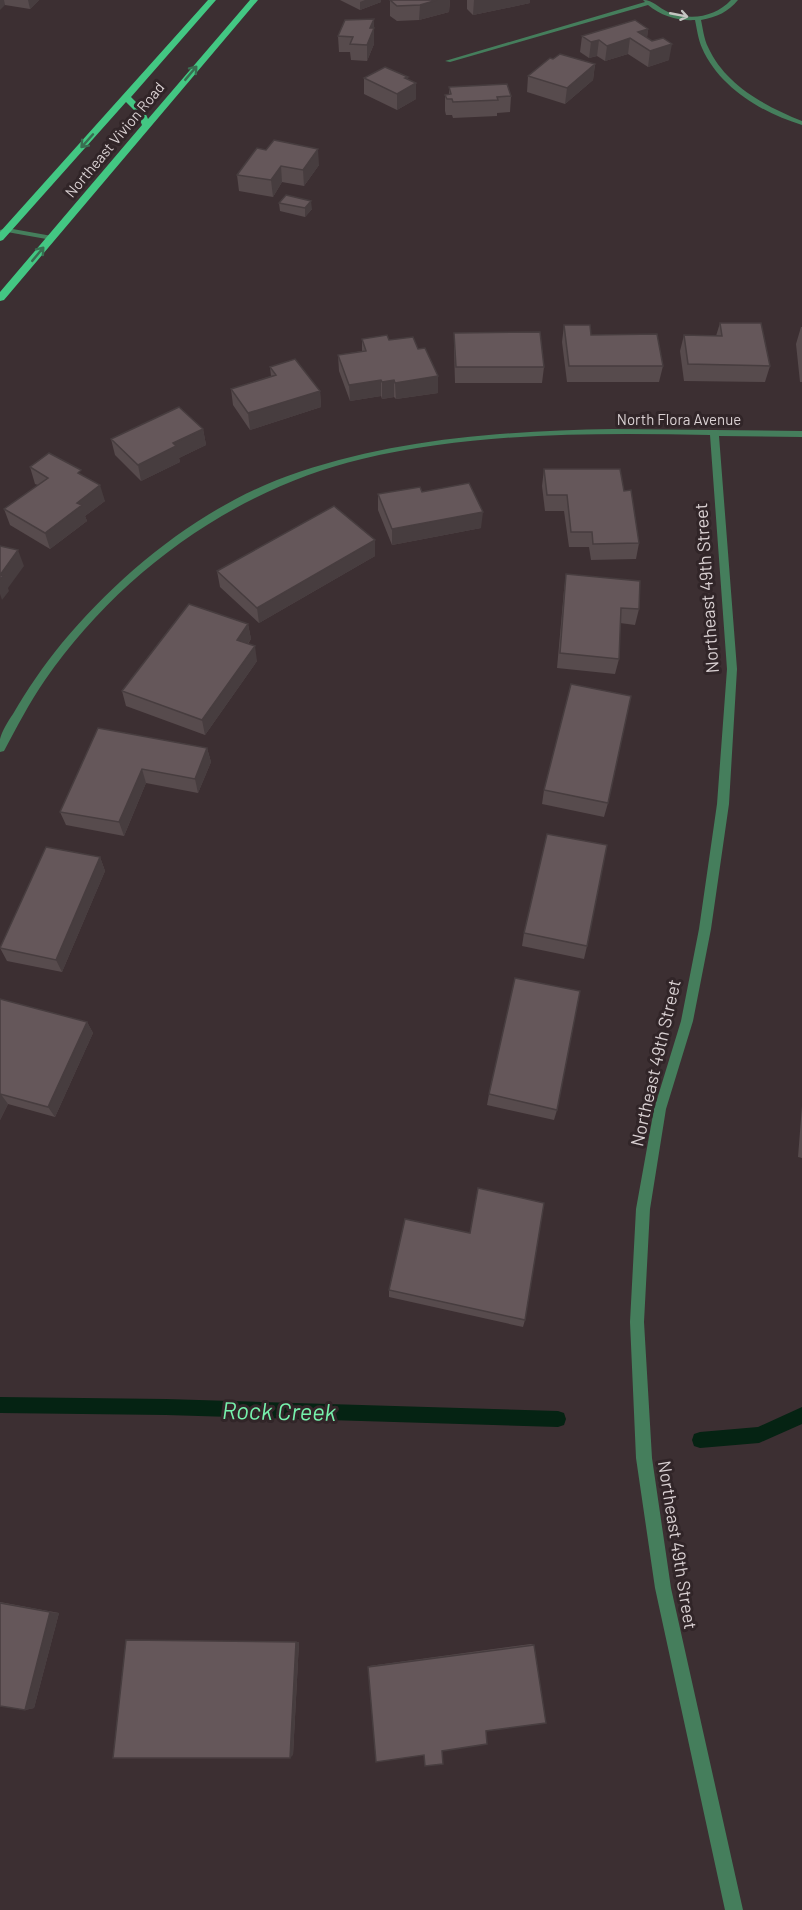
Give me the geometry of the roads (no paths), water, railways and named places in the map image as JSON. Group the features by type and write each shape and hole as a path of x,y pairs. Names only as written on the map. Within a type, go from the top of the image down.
{"main road":[{"name":"Northeast Vivion Road","path":"2,231 212,0"},
{"name":"Northeast Vivion Road","path":"0,298 254,0"},
{"path":"126,97 141,112 147,126"}],"street":[{"path":"448,61 648,2 672,15 698,19 715,16 729,8 735,0"},
{"path":"698,19 704,46 712,61 725,76 763,106 802,123"},
{"path":"2,231 52,238"},
{"name":"North Flora Avenue","path":"0,748 40,679 76,632 117,590 160,553 206,520 242,500 299,474 339,461 401,447 444,441 556,433 802,434"},
{"name":"Northeast 49th Street","path":"714,434 732,669 723,804 705,929 687,1021 660,1109 645,1198 637,1322 644,1458 663,1588 734,1910"}],"waterway":[{"name":"Rock Creek","path":"0,1405 166,1407 558,1419"},
{"name":"Rock Creek","path":"700,1440 759,1435 802,1415"}]}
